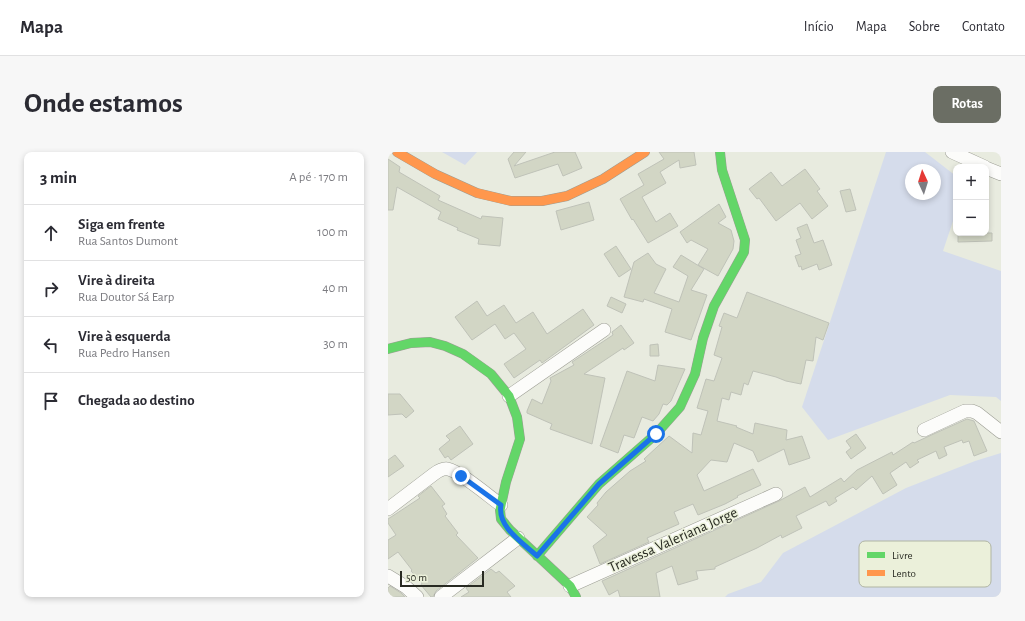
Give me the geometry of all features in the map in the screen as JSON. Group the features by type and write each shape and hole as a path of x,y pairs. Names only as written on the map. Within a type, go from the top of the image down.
{"main road":[{"path":"396,152 436,174 477,193 511,201 542,201 567,196 603,179 645,152"},
{"path":"537,556 599,484 656,434 680,407 695,374 703,338 714,306 744,252 745,240 722,170 720,152"},
{"path":"388,349 411,343 430,342 445,346 472,360 491,374 509,396 517,417 520,440 506,482 500,510 501,519 518,538 573,591"}],"street":[{"path":"952,152 978,164"},
{"path":"989,169 1001,174"},
{"path":"509,396 604,330"},
{"path":"924,430 965,411 972,411 1001,432"},
{"path":"388,509 441,470 449,469 501,505"},
{"name":"Travessa Valeriana Jorge","path":"573,591 776,494"},
{"path":"441,597 518,538"},
{"path":"388,576 406,587 417,597"}],"shaded area":[{"path":"442,152 477,152 465,165"},
{"path":"886,152 925,152 940,164 905,164 905,200 941,200 941,164 953,174 953,221 943,251 1001,271 1001,401 996,397 950,395 828,440 802,407"},
{"path":"1001,453 1001,597 725,597 728,594 761,582 783,553 906,488 975,461"}],"building":[{"path":"514,152 526,152 514,166 555,152 575,152 582,168 563,176 558,164 515,178 508,159"},
{"path":"659,152 694,152 696,165 680,168 679,160 660,172 666,183 642,197 656,222 670,213 678,226 648,243 620,199 644,185 638,174 664,159"},
{"path":"388,159 400,167 399,172 440,196 438,200 481,219 482,216 503,218 500,246 478,244 479,239 457,230 458,228 438,219 441,212 397,187 393,210 388,210"},
{"path":"805,169 820,189 817,191 828,206 812,219 800,203 776,221 759,198 757,199 749,189 771,172 782,186"},
{"path":"850,189 856,210 846,212 840,191"},
{"path":"589,202 594,220 561,230 556,211"},
{"path":"719,204 726,217 718,223 731,230 734,241 733,249 718,276 698,265 708,249 691,240 687,243 680,232"},
{"path":"807,224 814,243 823,240 832,265 819,270 817,264 802,270 801,266 799,267 795,256 801,254 796,240 801,238 797,228"},
{"path":"989,233 992,233 992,241 958,242 958,236 989,236"},
{"path":"616,246 631,269 619,277 604,254"},
{"path":"648,253 656,264 666,269 654,293 679,302 688,276 673,267 681,255 704,269 691,290 707,295 691,340 665,332 672,309 644,299 643,302 624,297 634,262"},
{"path":"747,292 829,323 823,340 816,337 813,361 806,360 801,384 753,371 748,385 744,383 741,395 731,392 729,400 722,398 717,421 737,426 736,427 753,434 755,423 787,430 786,440 802,436 810,458 789,465 784,449 758,462 753,451 734,443 727,462 711,460 697,475 704,491 753,469 761,485 737,496 738,497 725,504 698,515 693,504 674,512 679,524 647,538 649,542 600,564 593,546 607,535 587,517 598,505 597,503 606,492 630,471 646,461 644,459 669,436 692,453 693,433 701,435 708,411 697,408 706,379 714,381 722,358 714,355 722,327 719,326 724,313 737,318"},
{"path":"611,297 626,304 622,313 607,306"},
{"path":"477,301 487,316 504,305 516,323 533,312 547,334 583,309 594,325 542,363 540,360 514,378 504,364 526,349 514,333 505,339 495,324 472,340 455,317"},
{"path":"621,325 634,343 624,350 623,348 584,374 605,378 592,444 550,429 552,424 527,413 532,399 542,404 551,381 550,378 574,365 572,362 613,335 612,332"},
{"path":"658,344 659,356 650,356 650,345"},
{"path":"658,365 685,369 671,401 667,405 663,404 659,414 653,421 642,417 634,438 624,435 618,453 600,446 627,371 655,381"},
{"path":"388,394 400,394 414,411 406,418 402,414 388,415"},
{"path":"967,419 974,421 987,451 974,456 969,441 963,443 962,440 944,447 947,455 939,459 936,451 917,460 919,462 910,468 906,462 890,473 897,485 883,494 872,476 856,490 853,487 835,498 837,501 829,506 826,501 796,516 802,528 782,538 781,535 757,548 715,567 715,569 696,571 698,579 678,585 672,566 656,573 660,597 620,597 618,590 609,595 602,581 779,501 805,487 810,497 841,478 844,482 857,470 892,452 893,455 913,442 914,443"},
{"path":"460,426 473,444 451,460 448,456 445,458 439,449 450,440 446,436"},
{"path":"856,434 866,448 851,459 846,452 851,448 846,441"},
{"path":"395,455 404,466 388,477 388,460"},
{"path":"431,486 445,504 442,506 447,514 445,516 458,533 456,535 478,558 436,591 433,597 431,597 421,585 422,583 411,571 412,570 398,552 388,559 388,540 396,535 388,523 388,519 420,498 418,496"},
{"path":"491,569 496,573 499,571 515,586 507,592 511,597 461,597 469,592 466,588"},
{"path":"390,586 405,597 388,597 388,588"}],"traffic: fast":[{"path":"537,556 599,484 656,434 680,407 695,374 703,338 714,306 744,252 745,240 722,170 720,152"},
{"path":"388,349 411,343 430,342 445,346 463,354 491,374 509,396 517,417 520,439 506,482 500,510 501,519 510,530 570,586 576,597"}],"traffic: slow":[{"path":"397,152 435,174 477,193 511,201 542,201 567,196 603,179 645,152"}],"route":[{"path":"461,476 501,505 500,515 505,525 537,556 599,484 656,434"}]}
